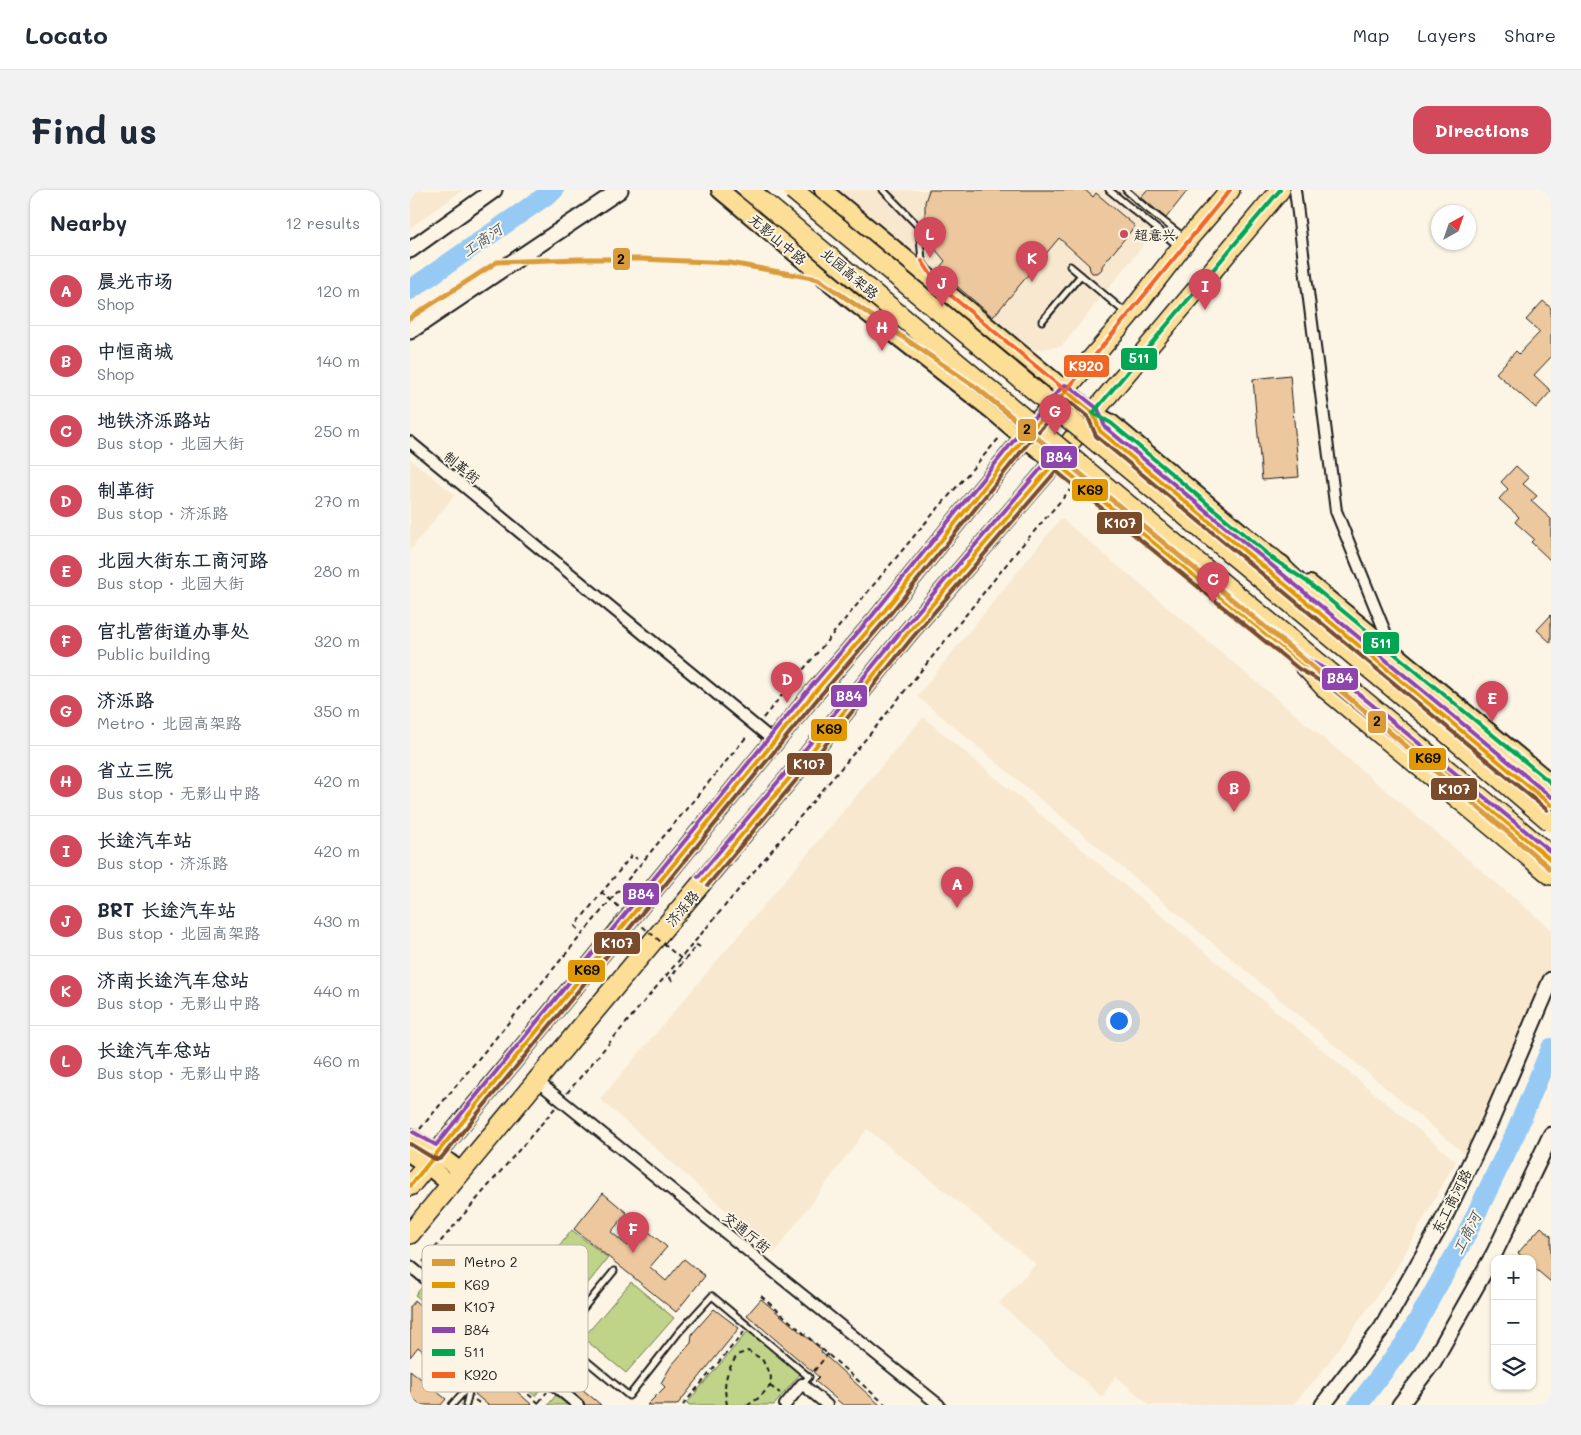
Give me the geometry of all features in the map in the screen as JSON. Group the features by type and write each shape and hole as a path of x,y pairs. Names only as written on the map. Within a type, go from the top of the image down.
{"highway":[{"name":"北园高架路","path":"749,190 1551,856"},
{"name":"北园高架路","path":"793,190 1434,722 1551,822"},
{"path":"410,1186 1230,190"},
{"name":"济泺路","path":"410,1234 808,756 907,634 1055,462 1093,413 1280,190"},
{"path":"1272,558 1317,601 1551,797"},
{"path":"1303,664 1327,690 1551,875"}],"main road":[{"name":"无影山中路","path":"720,190 852,301 1010,425 1303,664 1333,681 1551,860"},
{"path":"823,190 1093,413 1111,423 1272,558 1309,583 1392,650 1551,783"},
{"path":"1093,413 1100,431 1551,804"},
{"path":"1272,558 1298,594"},
{"path":"411,1143 456,1179"}],"street":[{"path":"410,250 494,190"},
{"path":"410,331 620,190"},
{"path":"1294,190 1336,511 1392,650"},
{"name":"制革街","path":"410,442 775,742"},
{"name":"东工商河路","path":"1323,1405 1382,1328 1440,1226 1491,1120 1551,980"},
{"name":"交通厅街","path":"537,1081 939,1405"},
{"path":"1400,1405 1433,1362 1489,1262 1551,1135"},
{"path":"786,1405 806,1380 827,1405"},
{"path":"563,1392 578,1405"}],"lane":[{"path":"883,190 919,227 922,261 937,284"},
{"path":"1109,190 1184,244"},
{"path":"1126,190 1184,244"},
{"path":"1070,266 1129,315"},
{"path":"1042,322 1081,275"},
{"path":"588,1303 614,1271"},
{"path":"588,1362 629,1396 680,1332 712,1296 749,1326 806,1380"},
{"path":"452,1405 463,1392"},
{"path":"466,1405 469,1392"},
{"path":"410,1402 414,1405"}],"path":[{"path":"411,1143 920,529 1010,425"},
{"path":"434,1245 562,1100 875,728 1018,550 1078,480"},
{"path":"578,929 574,926 632,855 637,859"},
{"path":"601,892 684,961"},
{"path":"672,980 670,978 697,945 700,947"},
{"path":"413,1269 422,1259"},
{"path":"761,1296 886,1405"},
{"path":"683,1405 749,1326"},
{"path":"726,1405 724,1388 726,1374 737,1355 748,1351 762,1360 771,1377 770,1386 760,1397 748,1405"},
{"path":"806,1380 828,1354"},
{"path":"526,1392 541,1405"}],"shaded area":[{"path":"410,190 463,190 410,228"},
{"path":"837,190 1188,190 1062,346 1034,350"},
{"path":"410,459 455,495 410,550"},
{"path":"1061,518 1551,929 1551,981 1472,1160 917,696"},
{"path":"923,717 1456,1161 1393,1274 1318,1377 1292,1405 1149,1405 1116,1376 1102,1397 999,1303 1036,1264 867,1129 774,1253 600,1099"}],"green space":[{"path":"572,1230 608,1258 588,1283 588,1245 560,1245"},
{"path":"631,1282 674,1318 626,1373 588,1342 588,1332"},
{"path":"422,1287 422,1301 415,1295"},
{"path":"748,1331 800,1374 774,1405 689,1405 687,1403"},
{"path":"530,1392 538,1392 535,1396"},
{"path":"557,1394 570,1405 548,1405"}],"building":[{"path":"929,190 1085,190 1093,197 1096,193 1135,226 1102,266 1102,269 1096,273 1092,273 1089,265 1059,238 993,317 938,270 945,261 931,244 925,224 925,202"},
{"path":"1147,190 1188,190 1166,218 1141,197"},
{"path":"1543,301 1551,308 1551,357 1534,375 1551,391 1536,408 1496,373 1516,351 1519,354 1540,332 1526,320"},
{"path":"1290,375 1299,477 1262,480 1253,379"},
{"path":"1516,466 1529,478 1523,484 1537,496 1531,501 1551,519 1551,561 1531,542 1534,539 1515,522 1519,517 1499,499 1508,489 1501,482"},
{"path":"1551,615 1551,643 1537,630"},
{"path":"603,1193 627,1213 611,1232 628,1246 643,1227 667,1247 650,1267 666,1281 684,1259 705,1276 676,1312 574,1229"},
{"path":"1541,1227 1551,1236 1551,1282 1536,1269 1536,1255 1520,1255 1518,1253"},
{"path":"761,1299 822,1350 821,1352 880,1405 843,1405 815,1381 819,1377 747,1315"},
{"path":"415,1301 422,1307 422,1350 418,1347 410,1357 410,1307"},
{"path":"714,1309 739,1328 677,1405 647,1405 665,1387 661,1383 671,1366 691,1343 692,1334"},
{"path":"410,1370 422,1380 422,1392 437,1392 446,1399 441,1405 418,1405 417,1402 410,1398"},
{"path":"477,1392 518,1392 532,1405 488,1405 475,1394"},
{"path":"572,1392 586,1392 601,1405 585,1405"}],"waterway":[{"name":"工商河","path":"410,290 554,190"},
{"name":"工商河","path":"1358,1405 1405,1343 1464,1239 1516,1132 1551,1048"}],"metro line":[{"name":"2","path":"410,318 497,262 641,259 730,263 818,279 977,388 1288,646 1551,869"}],"transit line":[{"name":"K920","path":"922,261 937,284 1066,391 1230,190"},
{"name":"511","path":"1280,190 1093,413 1111,423 1272,558 1309,583 1551,783"},
{"name":"B84","path":"413,1132 436,1145 809,689 872,616 1019,434 1064,385 1069,386 1098,409 1105,427 1551,797"},
{"name":"K69","path":"410,1186 814,693 877,620 1024,438 1066,391 1093,413 1100,431 1551,805"},
{"name":"K107","path":"410,1144 435,1159 442,1157 819,697 882,624 1029,442 1067,400 1088,417 1096,436 1547,810"},
{"name":"B84","path":"698,877 902,630 1050,458 1055,456 1059,457 1307,659 1337,676 1551,852"},
{"name":"K69","path":"703,881 907,634 1055,462 1303,664 1333,681 1551,860"},
{"name":"K107","path":"708,885 912,638 1056,471 1299,669 1329,686 1547,865"}],"place":[{"name":"超意兴","path":"1124,234"},
{"name":"长途汽车总站","path":"930,258"},
{"name":"济南长途汽车总站","path":"1032,282"},
{"name":"BRT 长途汽车站","path":"942,307"},
{"name":"长途汽车站","path":"1205,310"},
{"name":"省立三院","path":"882,351"},
{"name":"济泺路","path":"1055,435"},
{"name":"地铁济泺路站","path":"1213,603"},
{"name":"制革街","path":"787,703"},
{"name":"北园大街东工商河路","path":"1492,722"},
{"name":"中恒商城","path":"1234,812"},
{"name":"晨光市场","path":"957,908"},
{"name":"官扎营街道办事处","path":"633,1253"}]}
